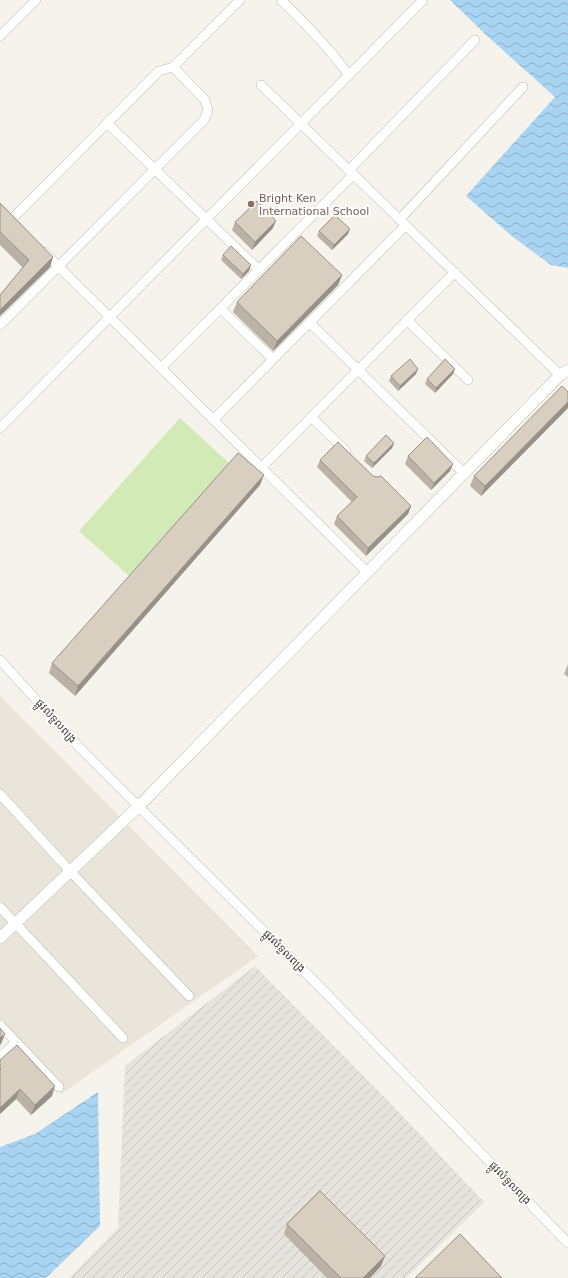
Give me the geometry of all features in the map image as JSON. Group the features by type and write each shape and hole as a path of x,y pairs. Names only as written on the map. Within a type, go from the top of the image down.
{"street":[{"path":"0,36 36,0"},
{"path":"11,220 159,71 173,67 240,0"},
{"path":"281,0 330,49 349,75"},
{"path":"0,428 423,0"},
{"path":"162,368 259,270 298,236 352,172 475,40"},
{"path":"0,325 204,120 208,110 205,100 173,67"},
{"path":"0,938 139,806 564,372 454,272 261,85"},
{"path":"214,420 310,323 345,282 403,222 523,87"},
{"path":"107,123 259,270"},
{"path":"37,246 367,572"},
{"path":"262,467 454,272"},
{"path":"221,309 273,359"},
{"path":"407,320 468,380"},
{"path":"310,323 464,473"},
{"path":"311,417 351,456"},
{"name":"ផ្លូវលំទួលពង្រ","path":"0,660 80,748 325,992 568,1243"},
{"path":"0,794 70,871 189,996"},
{"path":"0,907 123,1038"},
{"path":"0,1025 59,1087"},
{"path":"0,1057 16,1042"}],"shaded area":[{"path":"0,696 258,956 61,1094 0,1030"},
{"path":"255,966 394,1107 484,1202 406,1278 69,1278 118,1228 125,1066"}],"green space":[{"path":"180,418 230,464 129,576 79,531"}],"water":[{"path":"450,0 568,0 568,268 551,265 513,237 466,196 555,97 485,34"},
{"path":"98,1092 100,1226 46,1278 0,1278 0,1147 35,1134"}],"building":[{"path":"257,201 276,221 255,242 235,222"},
{"path":"0,203 53,257 0,310 0,295 29,260 0,232"},
{"path":"335,215 350,229 334,245 319,231"},
{"path":"301,236 342,275 277,341 237,302"},
{"path":"231,246 251,265 243,274 223,255"},
{"path":"410,359 418,369 400,386 391,376"},
{"path":"445,359 455,369 436,388 427,379"},
{"path":"562,386 568,392 568,402 485,486 474,476"},
{"path":"386,435 394,443 374,463 366,456"},
{"path":"427,437 453,464 434,483 408,456"},
{"path":"338,442 373,476 381,476 411,506 368,548 337,516 357,497 320,460"},
{"path":"238,453 264,475 78,686 52,663"},
{"path":"0,1028 5,1034 0,1038"},
{"path":"17,1045 55,1086 35,1105 20,1089 0,1108 0,1060"},
{"path":"320,1191 385,1256 363,1278 341,1278 287,1224"},
{"path":"460,1234 502,1278 415,1278"}],"place":[{"name":"Bright Ken International School","path":"251,204"}]}
